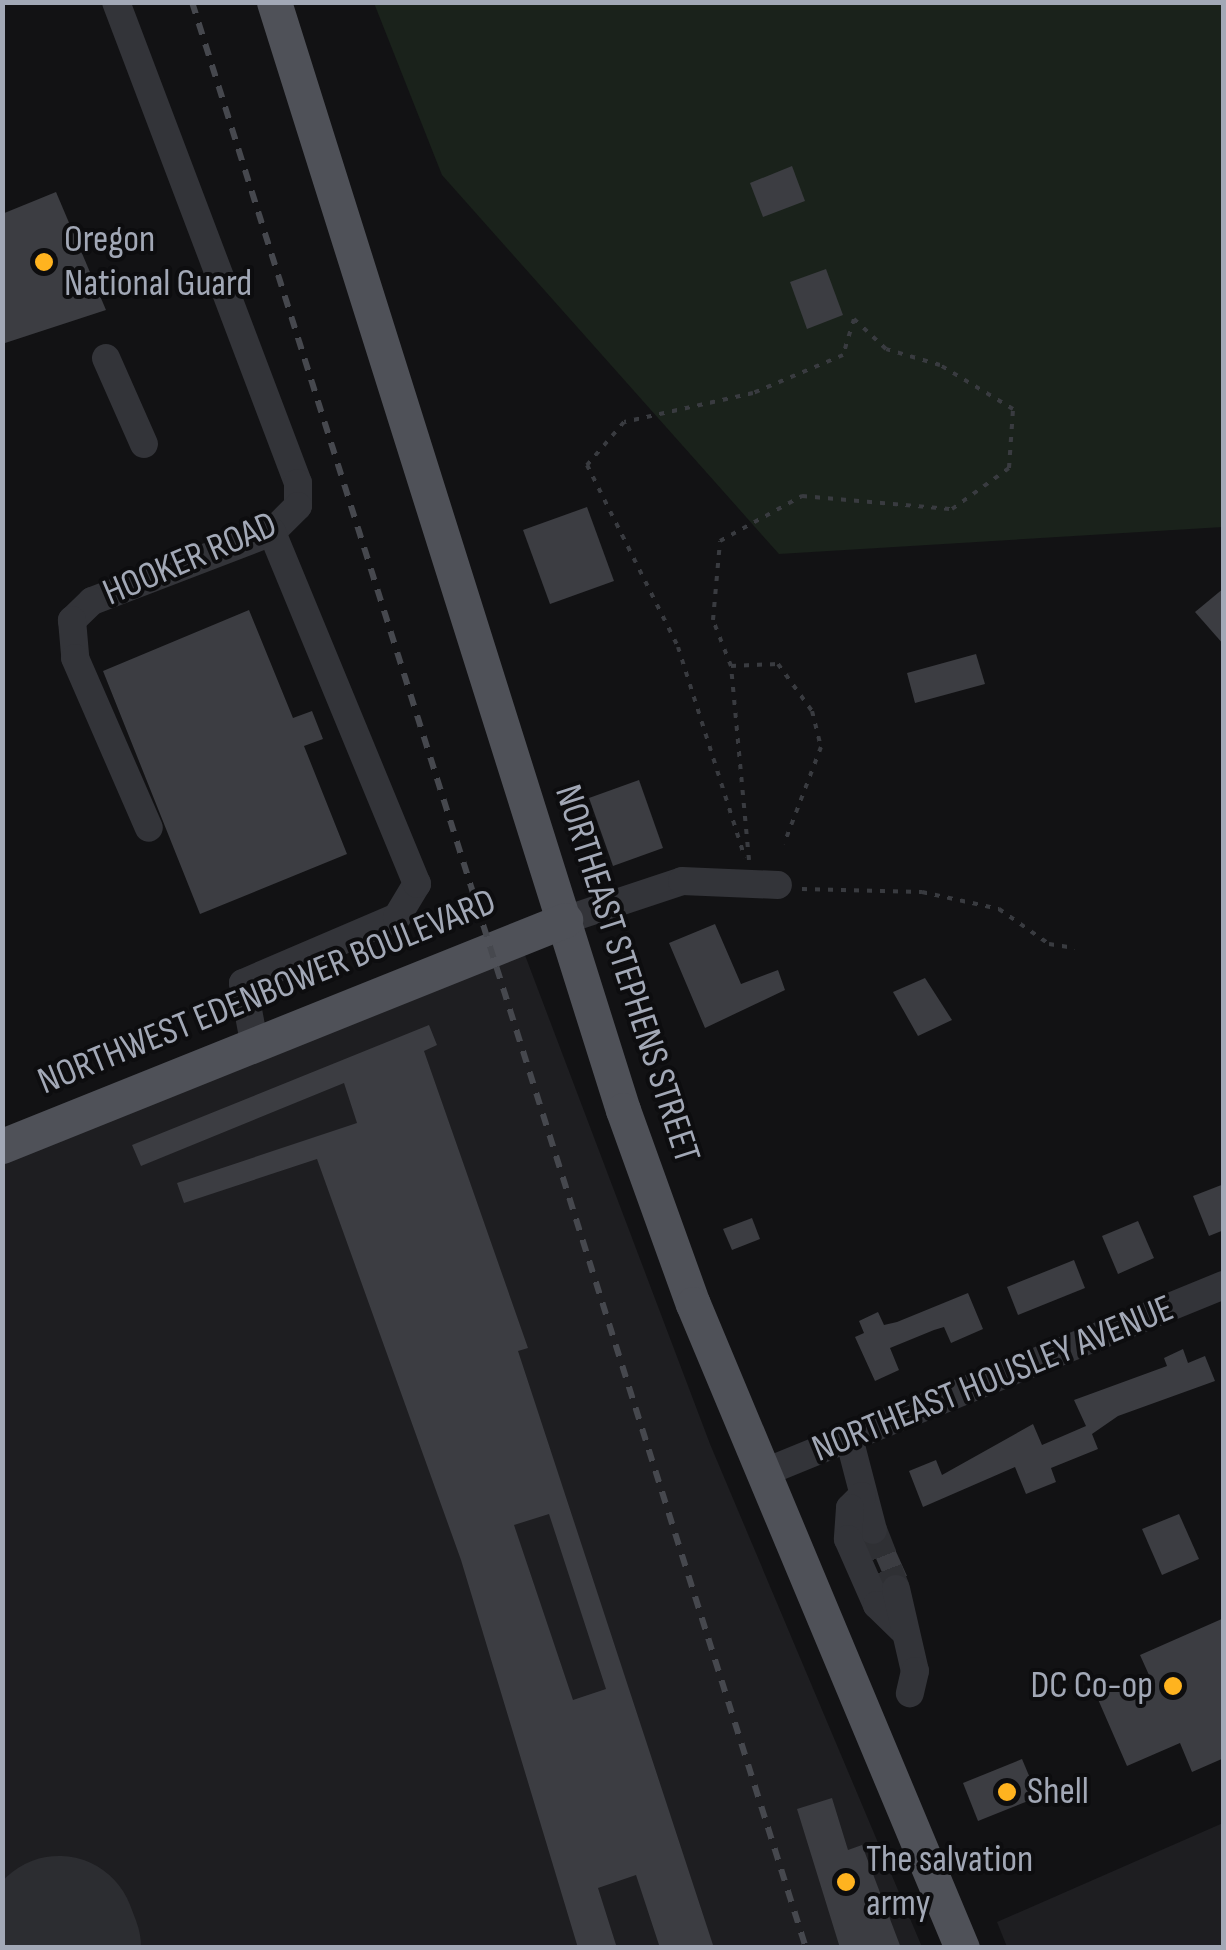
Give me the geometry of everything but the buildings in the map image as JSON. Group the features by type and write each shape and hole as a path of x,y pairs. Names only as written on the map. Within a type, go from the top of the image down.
{"main road":[{"name":"NORTHEAST STEPHENS STREET","path":"274,2 622,1110 763,1472 962,1948"},
{"name":"NORTHWEST EDENBOWER BOULEVARD","path":"2,1146 565,920"}],"street":[{"name":"HOOKER ROAD","path":"116,2 292,454 298,506 272,532 92,601 72,620 74,658 149,828"},
{"path":"106,358 144,444"},
{"path":"254,1042 242,983 397,917 417,884 272,532"},
{"path":"565,920 682,881 765,883"},
{"name":"NORTHEAST HOUSLEY AVENUE","path":"763,1472 1224,1285"},
{"path":"849,1438 873,1530"},
{"path":"862,1496 850,1508 848,1538 876,1605 902,1630"},
{"path":"896,1589 902,1630 916,1671 910,1693"}],"path":[{"path":"854,318 886,349 940,365 1013,409 1009,468 952,509 802,496 720,541 713,620 732,666 732,752 765,883 678,648 587,465 624,422 753,393 843,355 854,318"},
{"path":"732,666 778,664 812,711 821,746 784,844"},
{"path":"765,883 830,895 922,892 1000,909 1049,944 1075,948"}],"shaded area":[{"path":"374,3 1223,3 1223,527 779,554 442,175"},
{"path":"517,934 710,1444 922,1947 3,1948 3,1152"},
{"path":"1223,1823 1223,1947 1007,1947 997,1922"}],"runway":[{"path":"59,1932 65,1948"}],"tunnel":[{"path":"873,1530 896,1589"}],"railway":[{"path":"192,2 806,1948"}],"place":[{"name":"Oregon National Guard","path":"44,262"},
{"name":"DC Co-op","path":"1173,1686"},
{"name":"Shell","path":"1007,1792"},
{"name":"The salvation army","path":"846,1882"}]}
